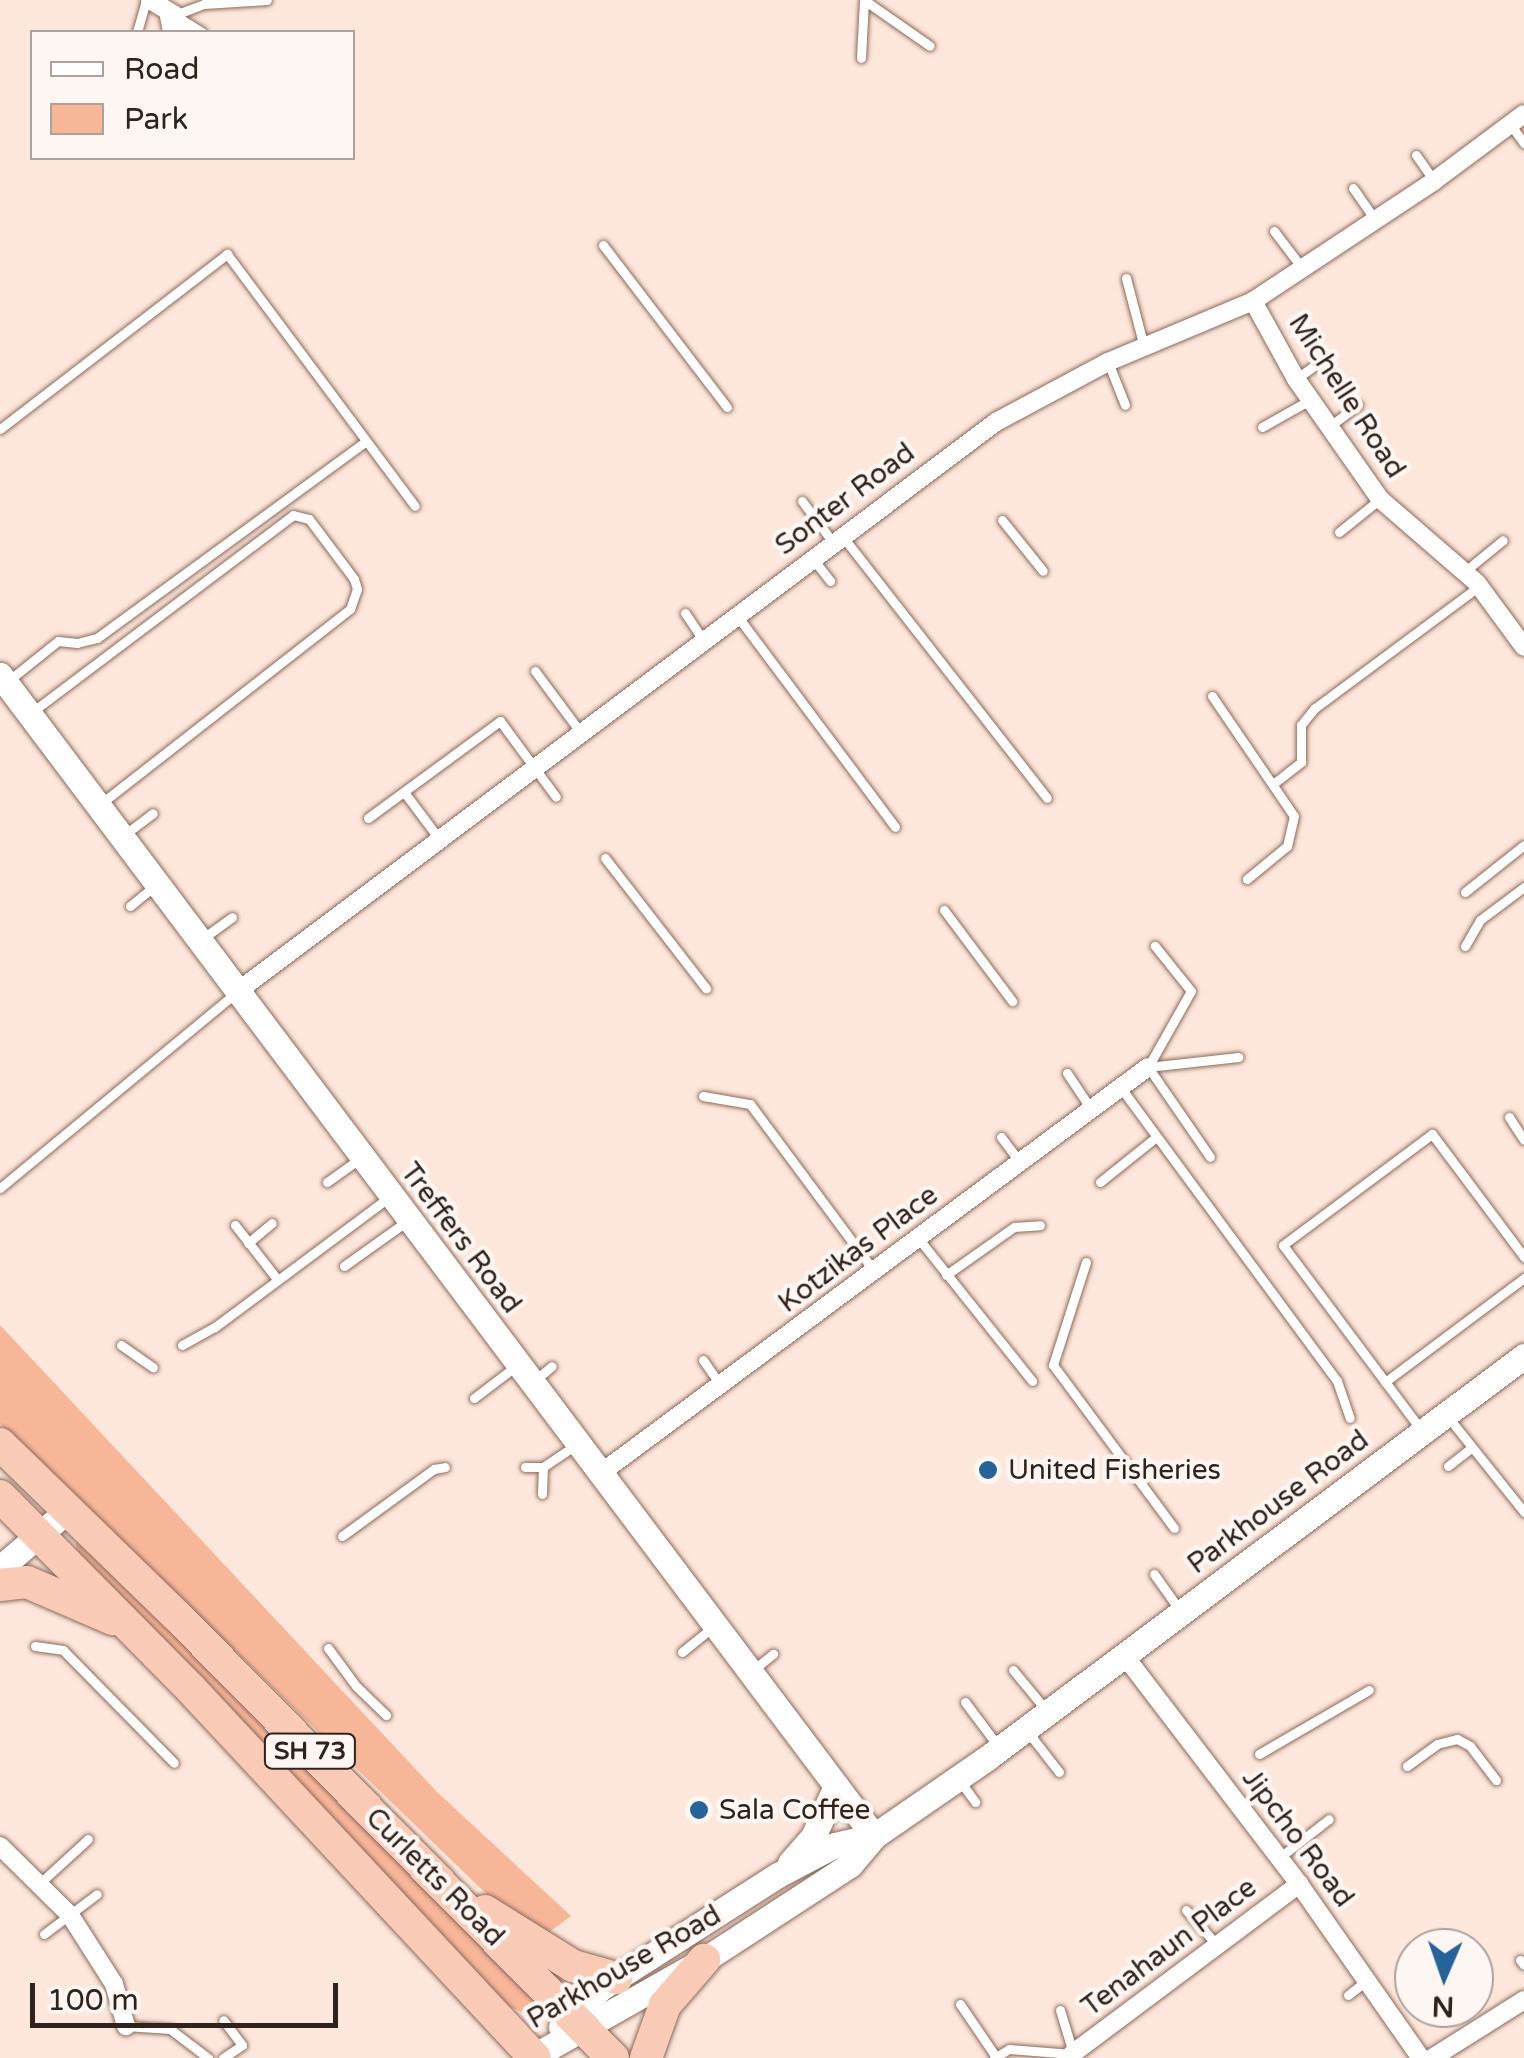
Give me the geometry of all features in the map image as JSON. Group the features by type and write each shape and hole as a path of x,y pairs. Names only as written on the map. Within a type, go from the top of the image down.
{"highway":[{"name":"Curletts Road","path":"0,1444 613,2058"},
{"name":"Curletts Road","path":"0,1496 131,1628 535,2057"},
{"path":"0,1585 27,1582 46,1587 131,1628"},
{"path":"442,1886 573,1966 616,1978"},
{"path":"646,2058 665,2005 704,1960"}],"street":[{"name":"Sonter Road","path":"238,991 996,422 1108,362 1253,301 1376,221 1517,119"},
{"name":"Michelle Road","path":"1253,301 1296,379 1380,498 1479,586 1524,647"},
{"name":"Treffers Road","path":"3,678 392,1196 534,1371 578,1443 874,1836"},
{"name":"Kotzikas Place","path":"601,1473 1148,1067"},
{"name":"Parkhouse Road","path":"577,2021 704,1960 850,1864 874,1836 1048,1713 1524,1356"},
{"path":"0,1568 69,1509"},
{"name":"Jipcho Road","path":"1124,1655 1299,1884 1420,2058"},
{"path":"778,1876 813,1837 836,1786"},
{"name":"Parkhouse Road","path":"535,2057 577,2021 616,1978 778,1876 835,1845 874,1836"},
{"path":"0,1846 70,1915 114,1984 126,2026"},
{"name":"Tenahaun Place","path":"1073,2057 1299,1884"},
{"path":"1432,2058 1524,2000"}],"lane":[{"path":"140,30 164,15 204,4 268,0"},
{"path":"861,58 864,0 930,46"},
{"path":"164,15 198,30"},
{"path":"1517,119 1524,143"},
{"path":"1416,154 1434,181"},
{"path":"1353,188 1376,221"},
{"path":"1274,230 1302,268"},
{"path":"602,245 726,407"},
{"path":"0,429 227,254 414,506"},
{"path":"1126,278 1144,347"},
{"path":"1296,379 1324,359"},
{"path":"1108,362 1124,405"},
{"path":"1262,426 1310,400"},
{"path":"1328,427 1358,405"},
{"path":"3,678 58,640 78,643 97,638 366,441"},
{"path":"1339,532 1380,498"},
{"path":"802,501 837,538 1047,798"},
{"path":"29,713 294,515 309,519 343,564 357,589 350,609 98,806"},
{"path":"1002,520 1043,571"},
{"path":"1464,572 1503,540"},
{"path":"812,557 830,581"},
{"path":"1274,784 1301,762 1302,726 1315,708 1479,586"},
{"path":"685,614 703,640"},
{"path":"736,615 895,828"},
{"path":"535,671 582,734"},
{"path":"1212,696 1294,816 1287,846 1247,879"},
{"path":"368,818 500,721 556,797"},
{"path":"404,792 440,840"},
{"path":"122,837 153,813"},
{"path":"1466,892 1524,845"},
{"path":"605,858 706,988"},
{"path":"130,906 157,885"},
{"path":"1465,946 1480,920 1524,887"},
{"path":"944,910 1012,1001"},
{"path":"200,941 232,917"},
{"path":"1148,1067 1191,992 1155,946"},
{"path":"0,1188 238,991"},
{"path":"1148,1067 1238,1057"},
{"path":"1148,1067 1210,1156"},
{"path":"1066,1073 1092,1109"},
{"path":"1121,1088 1337,1382 1350,1418"},
{"path":"704,1096 750,1104 874,1271"},
{"path":"1509,1117 1524,1140"},
{"path":"1422,1432 1283,1245 1432,1134 1524,1257"},
{"path":"1000,1136 1020,1162"},
{"path":"1100,1182 1155,1138"},
{"path":"327,1182 363,1156"},
{"path":"182,1344 216,1327 392,1196"},
{"path":"344,1266 410,1219"},
{"path":"248,1243 272,1223"},
{"path":"946,1275 1014,1227 1040,1225"},
{"path":"235,1226 278,1279"},
{"path":"918,1238 1032,1382"},
{"path":"1086,1262 1053,1365 1174,1528"},
{"path":"1385,1382 1524,1278"},
{"path":"121,1345 154,1367"},
{"path":"703,1360 721,1386"},
{"path":"474,1398 534,1371"},
{"path":"1446,1414 1470,1449 1524,1512"},
{"path":"526,1467 544,1467 578,1443"},
{"path":"1448,1466 1470,1449"},
{"path":"342,1536 434,1469 445,1467"},
{"path":"542,1494 544,1467"},
{"path":"1154,1574 1182,1612"},
{"path":"682,1652 716,1624"},
{"path":"35,1646 63,1650 174,1763"},
{"path":"328,1648 356,1686 386,1715"},
{"path":"751,1672 774,1654"},
{"path":"1013,1670 1048,1713"},
{"path":"1259,1754 1369,1690"},
{"path":"965,1702 1000,1748"},
{"path":"1026,1729 1059,1772"},
{"path":"1407,1766 1437,1744 1457,1739 1470,1746 1496,1780"},
{"path":"958,1779 975,1802"},
{"path":"1279,1858 1329,1818"},
{"path":"40,1883 88,1840"},
{"path":"44,1934 96,1894"},
{"path":"1186,1910 1218,1946"},
{"path":"1348,1995 1368,1980"},
{"path":"960,2004 995,2057 1009,2050 1073,2057 1060,2010"},
{"path":"223,2020 242,2044 223,2058"},
{"path":"126,2026 170,2029 208,2058"}],"green space":[{"path":"0,1325 437,1792 571,1916 544,1936 501,1908 0,1424"},
{"path":"76,1542 103,1562 541,2004 537,2018 507,2006 76,1550"}],"place":[{"name":"United Fisheries","path":"988,1470"},
{"name":"Sala Coffee","path":"699,1810"}]}
